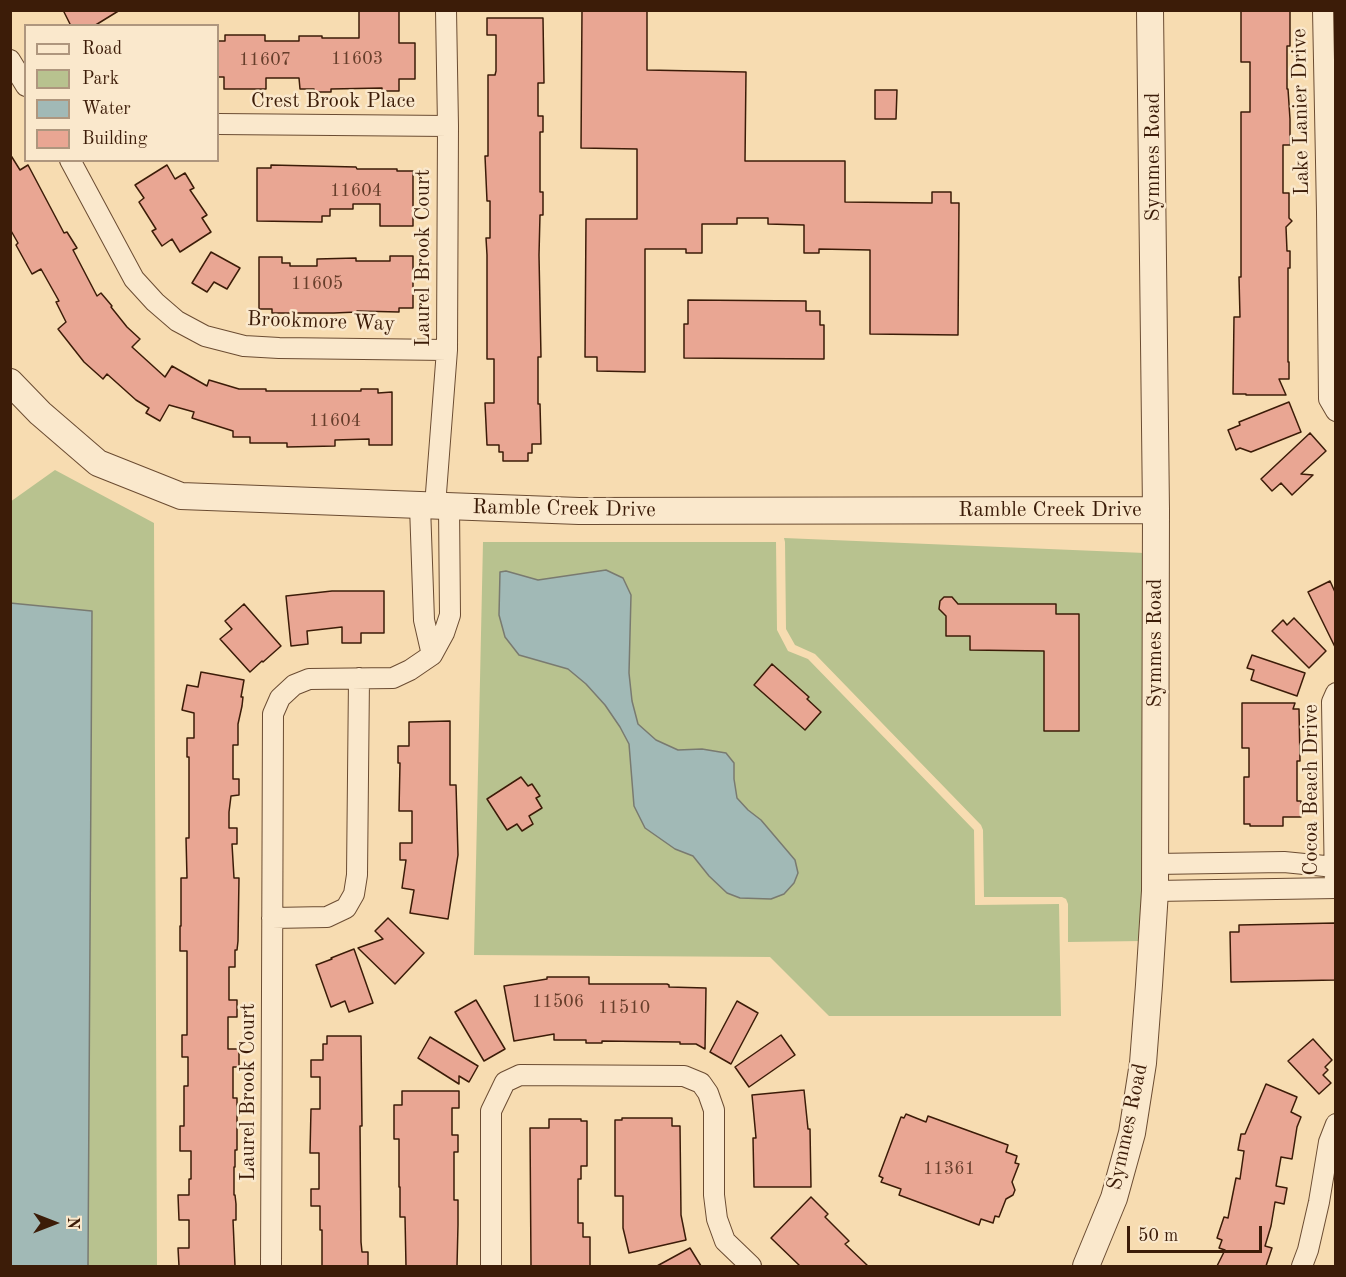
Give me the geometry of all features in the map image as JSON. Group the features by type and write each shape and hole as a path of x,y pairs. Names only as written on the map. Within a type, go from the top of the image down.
{"street":[{"name":"Laurel Brook Court","path":"432,656 424,620 447,350 446,10"},
{"name":"Symmes Road","path":"1086,1266 1114,1198 1132,1133 1143,1063 1155,891 1156,510 1150,10"},
{"name":"Lake Lanier Drive","path":"1323,10 1331,212 1329,399 1335,411"},
{"path":"10,60 24,83"},
{"name":"Crest Brook Place","path":"219,124 448,126"},
{"name":"Brookmore Way","path":"79,164 134,279 177,321 205,336 244,346 447,350"},
{"name":"Ramble Creek Drive","path":"10,382 40,413 98,463 181,496 579,511 1156,510"},
{"name":"Laurel Brook Court","path":"271,1266 273,714 280,698 294,685 309,679 393,678 432,656 450,615 435,506"},
{"path":"272,918 327,917 346,908 354,894 357,875 360,678"},
{"name":"Cocoa Beach Drive","path":"1335,693 1332,702 1335,888"},
{"path":"1266,862 1267,889"},
{"path":"1155,864 1284,862 1335,867"},
{"path":"1155,891 1335,888"},
{"path":"491,1266 491,1111 505,1082 520,1075 684,1076 701,1083 708,1093 714,1110 714,1194 717,1220 725,1241 751,1266"},
{"path":"1302,1266 1308,1250 1329,1142 1335,1124"}],"green space":[{"path":"55,470 154,523 157,1266 88,1266 92,611 11,603 10,502"},
{"path":"784,538 1145,553 1142,941 1068,942 1068,904 1062,897 984,897 981,825 815,654 795,645 786,629"},
{"path":"483,542 776,542 777,630 788,651 808,659 974,830 975,905 1059,904 1061,1016 829,1016 770,957 474,955"}],"water":[{"path":"606,570 623,578 631,595 629,673 632,701 638,724 656,740 678,750 702,749 726,753 734,763 737,798 761,820 795,860 798,873 794,883 784,894 771,899 740,898 727,893 693,856 675,849 645,828 634,806 629,744 605,705 586,684 568,669 519,655 505,637 499,615 500,572 506,571 538,580"},
{"path":"10,603 92,611 88,1266 11,1266"}],"building":[{"path":"63,10 120,10 97,24 70,24"},
{"path":"359,10 399,10 399,43 415,43 415,79 399,79 399,91 382,91 382,88 331,89 331,92 314,92 314,89 300,89 299,78 266,78 266,89 224,89 224,77 219,77 219,41 225,41 225,35 265,35 265,41 299,41 299,36 359,38"},
{"path":"582,10 647,10 647,70 746,72 745,161 845,161 845,202 932,203 932,192 951,192 951,203 959,203 958,335 870,334 870,250 819,249 819,253 804,253 804,225 768,224 768,218 737,218 737,224 702,224 702,253 686,253 686,249 645,249 645,372 597,371 597,357 585,357 586,219 637,219 637,149 581,148"},
{"path":"1241,10 1290,10 1287,89 1290,145 1283,145 1283,193 1289,193 1289,218 1292,221 1286,227 1287,251 1290,251 1290,268 1288,268 1289,379 1279,379 1286,395 1233,394 1234,317 1240,317 1241,112 1250,112 1250,62 1241,62"},
{"path":"487,18 543,18 544,83 538,83 538,116 543,116 543,132 540,132 540,192 543,192 539,255 541,357 538,357 541,444 532,444 532,453 528,453 528,461 503,461 503,452 499,452 499,445 487,445 485,403 494,403 494,359 487,359 486,238 490,238 490,201 487,201 485,156 488,156 488,75 495,75 496,71 496,35 487,35"},
{"path":"875,90 897,90 896,119 875,119"},
{"path":"10,154 20,170 28,165 64,233 67,232 77,248 73,250 97,296 101,293 127,327 140,339 132,347 165,377 172,366 207,386 209,380 239,389 266,389 266,391 378,389 378,393 392,392 392,445 369,445 369,439 335,440 335,446 287,447 287,443 250,443 250,437 233,437 233,431 192,418 194,412 169,405 160,421 146,413 149,408 136,400 107,374 103,379 84,362 58,329 66,322 56,302 59,301 41,269 32,274 10,229"},
{"path":"167,165 175,179 185,173 194,188 190,190 207,215 202,218 211,232 180,252 172,239 162,246 152,231 156,229 139,202 144,198 135,185"},
{"path":"271,165 413,171 413,226 380,226 380,204 353,204 353,209 330,209 330,216 322,216 322,222 257,221 257,168 271,168"},
{"path":"211,252 240,268 227,289 214,282 207,292 192,283"},
{"path":"390,256 413,256 413,308 399,308 399,312 334,313 272,313 272,309 259,309 259,257 282,257 282,263 290,263 290,266 317,266 317,259 356,258 356,261 390,261"},
{"path":"688,300 806,301 806,311 820,311 820,325 824,325 824,359 684,358 684,324 688,324"},
{"path":"1289,402 1301,432 1251,452 1240,448 1236,450 1228,430 1240,425 1239,422"},
{"path":"1310,433 1326,451 1301,474 1313,475 1292,495 1281,483 1272,491 1261,479"},
{"path":"1330,581 1335,592 1335,647 1308,592"},
{"path":"332,591 384,591 384,633 361,633 361,643 342,643 342,627 307,631 308,644 291,646 286,596"},
{"path":"944,597 952,597 958,604 1056,604 1056,614 1079,614 1079,731 1044,731 1044,651 970,650 970,636 946,636 946,616 939,609 940,601"},
{"path":"244,604 281,646 250,672 220,639 232,629 225,621"},
{"path":"1294,618 1326,651 1309,668 1272,631 1283,620 1287,625"},
{"path":"1252,655 1305,673 1297,696 1251,680 1254,670 1247,668"},
{"path":"772,664 809,697 807,699 821,712 805,730 754,685"},
{"path":"201,672 244,680 238,724 238,745 233,745 233,779 239,779 239,795 231,796 229,812 229,828 237,828 237,844 232,844 234,878 239,878 237,950 235,950 235,967 229,967 229,1000 237,1000 237,1017 228,1017 228,1049 239,1049 239,1067 233,1067 233,1098 237,1098 237,1150 235,1150 234,1167 236,1220 233,1220 235,1266 179,1266 178,1248 189,1248 189,1220 179,1220 178,1195 189,1195 189,1179 191,1179 191,1151 180,1151 180,1126 184,1126 184,1086 188,1086 188,1057 182,1057 182,1035 187,1035 187,951 180,951 180,926 181,878 187,878 186,838 189,838 187,738 194,738 194,713 182,710 187,685 198,687"},
{"path":"1242,703 1295,703 1293,709 1299,709 1300,761 1297,761 1297,801 1301,801 1301,817 1283,817 1283,826 1244,824 1244,777 1249,777 1249,748 1242,748"},
{"path":"450,721 450,785 456,785 458,855 448,919 410,913 414,890 402,888 406,860 400,860 400,843 412,843 412,811 399,811 398,746 409,746 409,722"},
{"path":"521,777 528,786 532,784 540,796 536,798 542,808 529,816 533,824 522,831 517,824 507,830 487,799"},
{"path":"388,918 424,953 395,984 358,948 383,939 375,931"},
{"path":"1335,923 1335,980 1231,982 1230,932 1239,932 1239,925"},
{"path":"354,949 373,1003 349,1012 345,1001 331,1007 316,965"},
{"path":"547,977 589,977 589,984 667,984 669,987 706,988 705,1049 696,1044 680,1044 680,1042 602,1041 602,1043 586,1043 586,1040 554,1040 554,1034 514,1041 504,986 547,979"},
{"path":"476,1000 505,1049 484,1061 455,1012"},
{"path":"737,1001 758,1013 731,1064 710,1052"},
{"path":"781,1035 795,1055 749,1087 735,1067"},
{"path":"327,1036 361,1036 361,1242 362,1252 368,1252 368,1266 322,1266 320,1206 311,1206 311,1189 319,1189 319,1153 310,1153 311,1109 320,1109 320,1077 311,1077 311,1060 323,1060 323,1044 327,1044"},
{"path":"430,1037 478,1066 469,1082 459,1076 459,1084 418,1058"},
{"path":"1313,1039 1332,1060 1325,1067 1328,1070 1323,1075 1331,1083 1319,1094 1288,1061"},
{"path":"1266,1084 1297,1097 1291,1112 1301,1117 1297,1127 1292,1159 1281,1157 1276,1186 1287,1188 1284,1204 1275,1202 1265,1246 1272,1248 1266,1266 1217,1266 1225,1250 1219,1248 1222,1240 1217,1238 1224,1217 1228,1218 1236,1178 1240,1179 1244,1151 1238,1150 1241,1134 1245,1134"},
{"path":"804,1090 808,1129 810,1129 811,1187 754,1187 753,1138 756,1138 752,1095"},
{"path":"402,1091 459,1091 459,1108 452,1108 452,1135 458,1135 458,1152 454,1152 454,1200 458,1200 457,1266 406,1266 405,1217 400,1217 399,1139 394,1139 394,1105 402,1105"},
{"path":"906,1114 926,1122 928,1116 1008,1145 1006,1152 1017,1156 1015,1163 1019,1164 1012,1182 1015,1190 1013,1195 1006,1199 999,1217 995,1216 993,1223 981,1219 979,1225 899,1195 901,1189 881,1182 883,1178 879,1176 901,1117 904,1118"},
{"path":"622,1118 672,1118 672,1126 680,1126 681,1215 686,1240 629,1253 623,1228 623,1196 615,1196 615,1120 622,1120"},
{"path":"549,1119 587,1121 587,1166 581,1166 581,1179 578,1179 578,1223 583,1223 583,1237 590,1237 590,1266 531,1266 530,1128 549,1128"},
{"path":"811,1197 828,1214 825,1217 849,1241 845,1244 868,1266 800,1266 771,1238"},
{"path":"690,1248 701,1266 657,1266"}]}
